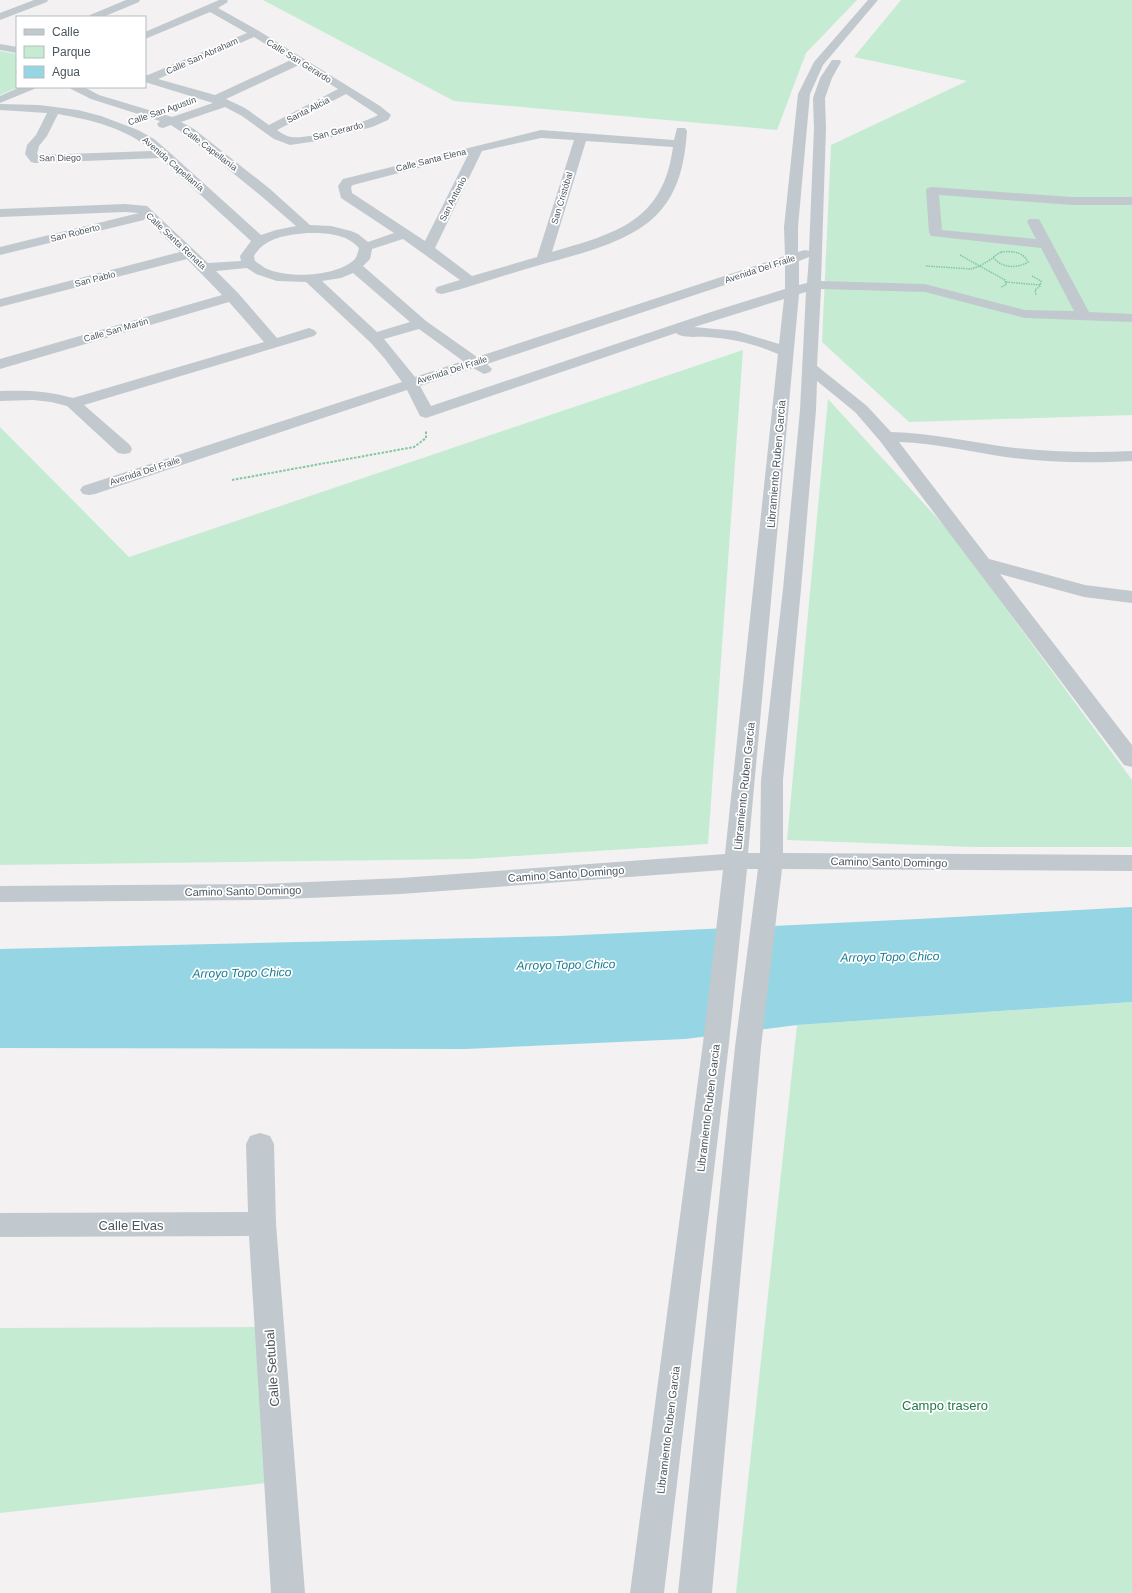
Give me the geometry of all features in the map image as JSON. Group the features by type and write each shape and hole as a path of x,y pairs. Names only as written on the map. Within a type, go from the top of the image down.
{"street":[{"path":"2,23 43,0"},
{"path":"96,16 135,0"},
{"path":"146,36 228,0"},
{"name":"Libramiento Ruben Garcia","path":"647,1593 716,1043 736,861 792,291 791,227 804,94 818,64 878,6"},
{"name":"Calle San Gerardo","path":"211,8 382,112 384,117"},
{"name":"Calle San Abraham","path":"147,78 254,33"},
{"path":"0,47 16,50"},
{"path":"695,1593 748,1046 771,861 772,780 792,589 808,410 809,366 816,251 820,98 826,78 845,52"},
{"path":"215,100 298,61"},
{"path":"147,78 241,110 270,130"},
{"path":"0,100 28,88"},
{"name":"Calle Capellanía","path":"77,88 95,97 172,121 190,132 265,192 307,229"},
{"name":"Santa Alicia","path":"270,130 346,90"},
{"name":"Calle San Agustín","path":"189,102 215,100"},
{"name":"Calle San Agustín","path":"137,133 172,121 215,100"},
{"name":"Avenida Capellanía","path":"0,107 54,111 88,116 121,126 137,133 164,154 259,241"},
{"name":"Calle San Agustín","path":"121,126 167,109"},
{"name":"San Diego","path":"54,111 41,136 33,145 31,154 35,159 164,154"},
{"name":"San Gerardo","path":"270,130 283,139 291,141 304,140 368,124 384,117"},
{"name":"Calle Santa Elena","path":"442,290 471,282 596,244 623,232 639,222 656,209 666,193 674,176 681,138 581,137 541,134 364,176 348,182 344,186 346,195 428,249 471,282"},
{"name":"San Diego","path":"41,136 89,158"},
{"name":"San Cristóbal","path":"544,259 581,137"},
{"name":"San Antonio","path":"428,249 477,149"},
{"path":"1123,186 1132,200"},
{"path":"1045,244 936,233 932,191 1072,201 1132,200"},
{"name":"Calle Santa Renata","path":"0,213 125,208 142,209 218,281 273,343"},
{"name":"San Roberto","path":"0,251 149,214"},
{"path":"1034,222 1084,316"},
{"path":"355,236 392,226"},
{"path":"204,268 253,267 272,276 290,279 311,279 328,276 354,267 363,260 367,254 366,247 355,236 325,229 307,229 278,234 259,241 250,248 247,256 253,267"},
{"path":"366,247 404,234"},
{"name":"Avenida Del Fraile","path":"89,490 816,251"},
{"name":"San Pablo","path":"0,303 190,254"},
{"path":"218,281 253,267"},
{"path":"354,267 421,324 475,362 505,386"},
{"path":"311,279 387,349 411,383 426,413 716,315 814,285 925,288 1025,314 1132,318"},
{"path":"682,295 716,315"},
{"name":"Calle San Martin","path":"0,364 232,296"},
{"path":"375,337 421,324"},
{"path":"662,333 716,332 752,339 786,352"},
{"path":"73,404 309,333"},
{"path":"809,366 861,409 886,437 1132,760"},
{"path":"0,396 33,395 52,397 73,404 124,449"},
{"path":"886,437 919,438 1016,453 1052,456 1108,458 1132,456"},
{"path":"982,563 1084,592 1132,597"},
{"name":"Camino Santo Domingo","path":"0,894 262,892 402,886 736,861 1132,863"},
{"name":"Calle Setubal","path":"260,1144 262,1224 288,1593"},
{"name":"Calle Elvas","path":"0,1225 262,1224"}],"path":[{"path":"958,254 1001,277 1006,282 1040,286"},
{"path":"926,266 970,269 980,266 993,258"},
{"path":"925,260 926,270"},
{"path":"1032,276 1041,281 1040,286 1034,293 1040,299"},
{"path":"997,288 1003,287 1006,282"},
{"path":"232,480 414,447 426,438 426,413"}],"green space":[{"path":"263,0 857,0 806,53 777,130 454,101"},
{"path":"901,0 1132,0 1132,415 909,422 822,342 831,145 967,81 854,57"},
{"path":"0,51 16,54 16,88 0,95"},
{"path":"743,350 708,844 469,859 0,865 0,427 129,557"},
{"path":"828,399 949,531 1132,780 1132,847 973,847 787,840"},
{"name":"Campo trasero","path":"1132,1002 1132,1593 736,1593 797,1025"},
{"path":"259,1327 266,1483 0,1513 0,1328"}],"water":[{"name":"Arroyo Topo Chico","path":"1132,907 1132,1002 797,1025 685,1039 465,1049 0,1048 0,949 560,936"}],"pier":[{"path":"768,924 757,1032 710,1038 722,926"}]}
